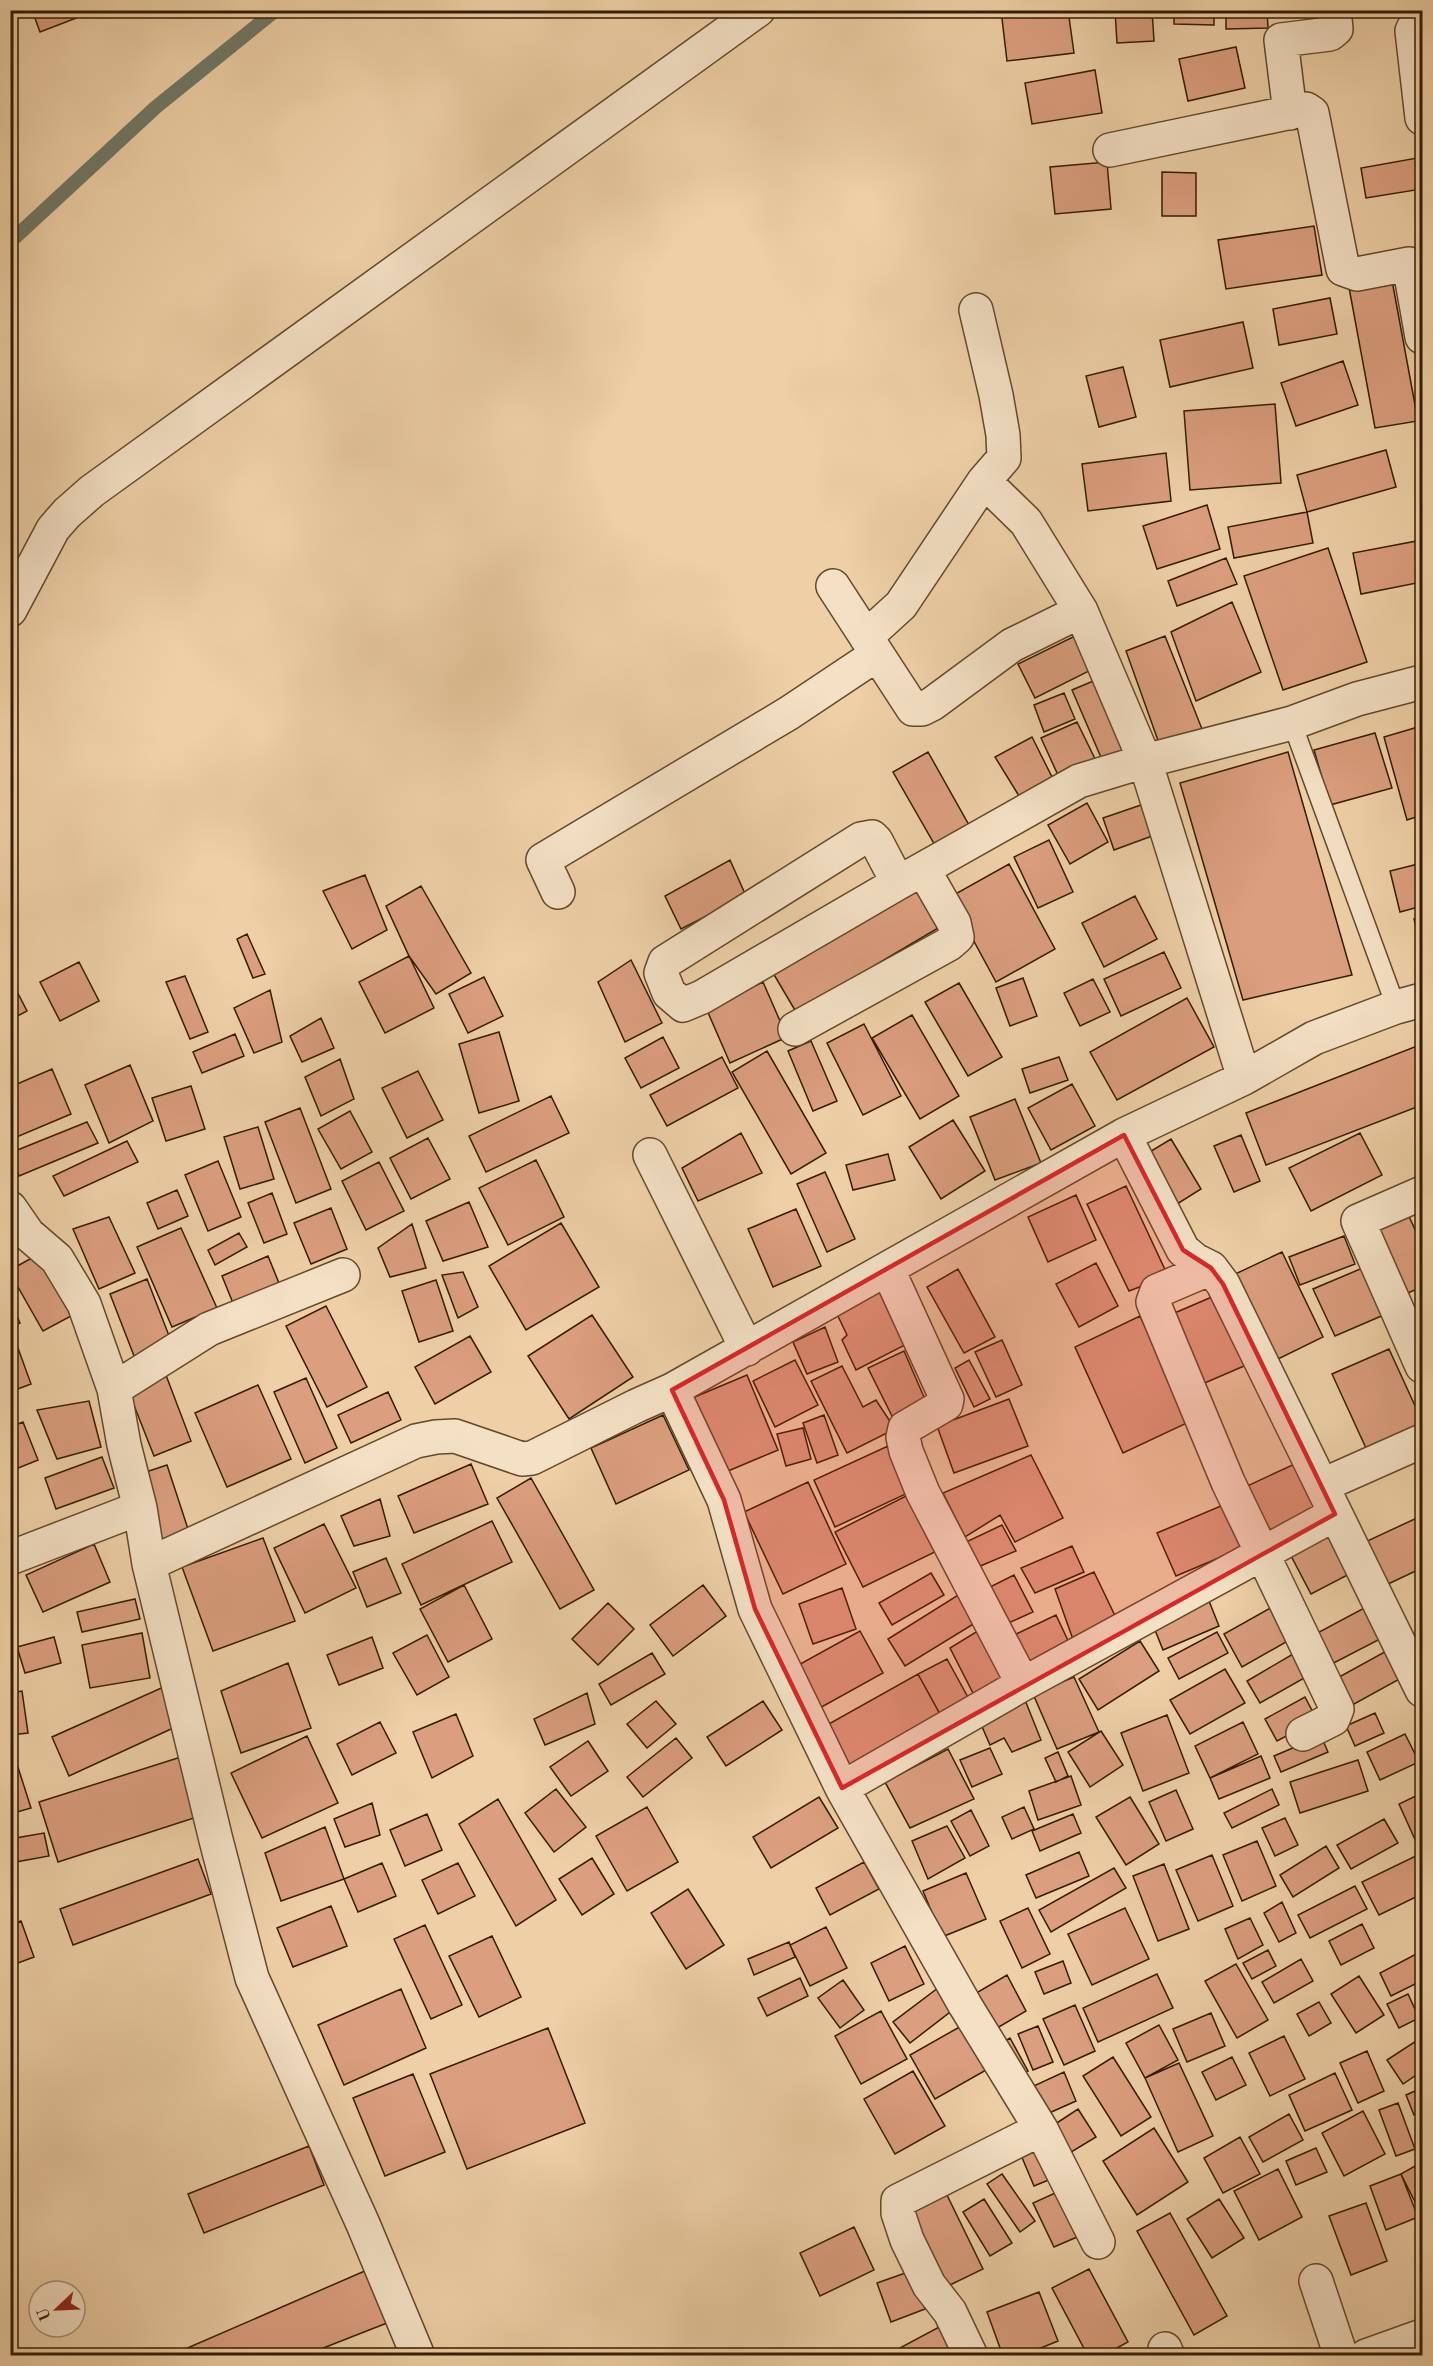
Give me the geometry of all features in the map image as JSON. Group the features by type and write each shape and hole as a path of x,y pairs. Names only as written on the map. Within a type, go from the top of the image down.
{"street":[{"path":"10,610 53,529 92,491 758,10"},
{"path":"1290,112 1281,39 1330,34 1336,29 1334,10"},
{"path":"1422,26 1414,27 1412,31 1422,118"},
{"path":"1110,150 1306,109 1312,113 1343,269 1357,274 1409,264 1422,337"},
{"path":"558,892 543,860 789,712 871,646 901,605 984,481 1004,458 1003,435 976,310"},
{"path":"984,481 1026,522 1081,610 1145,761 1244,1078"},
{"path":"833,586 913,709 922,709 1012,645 1081,610"},
{"path":"795,1029 949,944 957,937 954,923 910,876 872,837 861,839 665,962 662,973 669,993 683,1005 702,997 910,876 1079,782 1145,761 1292,723 1357,699 1422,682"},
{"path":"149,1564 416,1441 455,1436 522,1460 532,1458 672,1390 1124,1136 1244,1078 1314,1038 1409,1004"},
{"path":"1124,1136 1183,1250 1195,1260 1211,1268 1223,1284 1422,1690"},
{"path":"650,1155 747,1349"},
{"path":"1422,1193 1358,1221 1422,1366"},
{"path":"10,1208 28,1234 57,1259 84,1304 114,1389 124,1445 140,1508 149,1564 252,1978 363,2224 418,2355"},
{"path":"1211,1268 1157,1291 1153,1302 1227,1482 1337,1709 1333,1719 1303,1734"},
{"path":"888,1270 946,1400 946,1404 905,1428 903,1437 906,1452 923,1494 1023,1684"},
{"path":"114,1389 209,1329 343,1275"},
{"path":"672,1390 724,1500 755,1609 842,1788 965,2005 1041,2129 1098,2242"},
{"path":"842,1788 1023,1684 1261,1554 1329,1499 1422,1441"},
{"path":"10,1558 140,1508"},
{"path":"971,2355 950,2312 929,2285 907,2240 898,2213 898,2201 1041,2129"},
{"path":"1316,2281 1341,2355"},
{"path":"1366,2355 1422,2336"}],"lane":[{"path":"1292,723 1409,1004"}],"highlighted area":[{"path":"1124,1135 1183,1250 1211,1268 1223,1284 1335,1514 842,1788 755,1609 724,1500 672,1390"}],"building":[{"path":"32,10 97,10 40,32"},
{"path":"1001,10 1068,10 1074,53 1007,61"},
{"path":"1115,10 1152,10 1154,41 1117,43"},
{"path":"1174,10 1214,10 1214,25 1174,24"},
{"path":"1226,10 1267,10 1268,28 1226,29"},
{"path":"1236,47 1245,88 1188,101 1179,59"},
{"path":"1095,70 1102,113 1032,124 1025,83"},
{"path":"1417,158 1422,189 1366,198 1361,168"},
{"path":"1107,162 1111,209 1055,214 1050,167"},
{"path":"1162,172 1196,173 1196,216 1162,216"},
{"path":"1314,226 1322,275 1226,289 1218,240"},
{"path":"1391,275 1418,421 1375,428 1348,282"},
{"path":"1330,298 1337,334 1279,345 1273,309"},
{"path":"1243,322 1253,368 1170,387 1160,340"},
{"path":"1343,361 1358,405 1296,426 1281,383"},
{"path":"1123,367 1136,417 1099,427 1086,376"},
{"path":"1275,404 1281,483 1190,490 1184,411"},
{"path":"1386,450 1396,487 1307,512 1297,475"},
{"path":"1166,453 1171,501 1088,511 1082,464"},
{"path":"1207,505 1220,549 1157,569 1143,526"},
{"path":"1307,512 1313,543 1234,558 1228,527"},
{"path":"1422,540 1422,582 1361,594 1353,553"},
{"path":"1328,548 1367,662 1283,690 1244,576"},
{"path":"1226,558 1237,584 1177,606 1168,581"},
{"path":"1232,602 1261,672 1196,701 1171,632"},
{"path":"1075,636 1091,670 1035,698 1018,664"},
{"path":"1165,636 1202,729 1160,746 1126,651"},
{"path":"1098,679 1128,751 1103,762 1072,690"},
{"path":"1064,693 1075,719 1044,732 1034,705"},
{"path":"1077,722 1100,769 1063,786 1041,738"},
{"path":"1418,727 1422,742 1422,815 1407,820 1384,737"},
{"path":"1375,733 1392,788 1330,805 1314,750"},
{"path":"1032,737 1057,787 1024,804 995,757"},
{"path":"928,752 974,834 940,854 893,772"},
{"path":"1288,752 1352,975 1243,1000 1180,783"},
{"path":"1087,803 1108,842 1070,864 1048,825"},
{"path":"1141,805 1152,836 1114,850 1103,818"},
{"path":"1049,840 1073,892 1038,908 1014,857"},
{"path":"730,860 746,896 681,929 665,896"},
{"path":"1422,863 1422,906 1400,912 1390,871"},
{"path":"1009,864 1055,949 996,982 950,897"},
{"path":"365,875 387,930 352,949 323,891"},
{"path":"922,885 945,924 796,1012 773,973"},
{"path":"421,886 471,973 436,994 409,956 386,906"},
{"path":"1135,896 1157,939 1104,967 1082,923"},
{"path":"1422,917 1422,950 1414,919"},
{"path":"247,934 265,974 253,978 237,939"},
{"path":"1164,952 1181,988 1121,1016 1104,979"},
{"path":"409,956 434,1008 385,1033 359,982"},
{"path":"631,960 662,1023 625,1042 598,982"},
{"path":"79,962 99,1001 60,1021 40,982"},
{"path":"185,976 208,1032 190,1039 166,982"},
{"path":"484,977 503,1016 468,1033 449,994"},
{"path":"10,978 27,1011 10,1020"},
{"path":"1023,978 1037,1016 1010,1026 996,988"},
{"path":"1093,979 1110,1012 1080,1026 1064,993"},
{"path":"763,982 787,1037 730,1063 706,1008"},
{"path":"959,983 1002,1057 968,1076 925,1002"},
{"path":"270,990 282,1042 254,1053 234,1008"},
{"path":"1187,998 1214,1047 1117,1100 1090,1052"},
{"path":"912,1015 959,1096 920,1119 872,1038"},
{"path":"321,1018 334,1048 302,1062 290,1036"},
{"path":"864,1024 901,1096 863,1115 827,1043"},
{"path":"499,1032 519,1101 479,1113 459,1044"},
{"path":"235,1034 244,1056 202,1073 193,1052"},
{"path":"663,1037 679,1068 641,1088 625,1058"},
{"path":"811,1041 837,1101 813,1111 788,1051"},
{"path":"1422,1044 1422,1105 1266,1165 1246,1113"},
{"path":"767,1051 826,1153 791,1174 732,1072"},
{"path":"722,1057 738,1088 667,1126 650,1095"},
{"path":"1059,1057 1068,1080 1030,1093 1022,1069"},
{"path":"340,1059 354,1099 321,1116 305,1077"},
{"path":"130,1065 153,1121 109,1143 85,1085"},
{"path":"52,1069 71,1114 12,1139 10,1087"},
{"path":"418,1071 443,1120 407,1138 382,1088"},
{"path":"1072,1084 1095,1126 1051,1150 1028,1108"},
{"path":"191,1086 205,1129 166,1141 152,1098"},
{"path":"551,1096 569,1133 486,1172 469,1136"},
{"path":"1015,1099 1041,1163 995,1180 970,1117"},
{"path":"300,1108 331,1189 296,1203 265,1122"},
{"path":"350,1111 372,1152 341,1169 318,1129"},
{"path":"953,1120 985,1171 941,1199 909,1147"},
{"path":"87,1122 98,1143 19,1176 10,1153"},
{"path":"258,1127 274,1179 240,1189 224,1137"},
{"path":"741,1133 762,1173 698,1201 682,1168"},
{"path":"1360,1133 1382,1175 1311,1211 1289,1168"},
{"path":"1241,1135 1260,1181 1234,1192 1214,1146"},
{"path":"428,1138 450,1179 411,1199 390,1158"},
{"path":"1171,1139 1201,1189 1174,1206 1143,1156"},
{"path":"127,1141 138,1162 64,1196 53,1176"},
{"path":"888,1154 895,1180 853,1190 846,1165"},
{"path":"536,1160 564,1217 508,1245 479,1188"},
{"path":"218,1161 241,1217 208,1231 185,1175"},
{"path":"379,1162 404,1211 366,1230 342,1181"},
{"path":"825,1172 855,1239 827,1252 797,1184"},
{"path":"1126,1186 1168,1276 1129,1291 1087,1204"},
{"path":"177,1190 188,1216 158,1229 147,1203"},
{"path":"272,1193 287,1234 264,1243 248,1203"},
{"path":"1076,1195 1096,1240 1048,1262 1028,1217"},
{"path":"469,1202 488,1247 443,1261 426,1221"},
{"path":"331,1208 347,1249 311,1264 294,1223"},
{"path":"796,1209 821,1266 773,1287 748,1229"},
{"path":"1407,1212 1422,1245 1422,1287 1396,1298 1365,1232"},
{"path":"109,1217 135,1273 99,1289 73,1229"},
{"path":"561,1223 599,1287 526,1330 489,1266"},
{"path":"412,1224 426,1268 390,1277 378,1248"},
{"path":"181,1228 217,1308 172,1327 137,1247"},
{"path":"239,1233 247,1247 215,1265 208,1250"},
{"path":"1344,1236 1355,1264 1300,1285 1289,1257"},
{"path":"1282,1252 1323,1337 1272,1362 1231,1276"},
{"path":"39,1254 73,1315 43,1331 10,1273 10,1270"},
{"path":"268,1256 281,1288 235,1308 222,1276"},
{"path":"1096,1263 1118,1306 1079,1327 1056,1284"},
{"path":"1365,1267 1386,1314 1335,1336 1313,1289"},
{"path":"958,1269 995,1337 964,1353 927,1287"},
{"path":"463,1272 478,1307 458,1318 442,1275"},
{"path":"147,1279 173,1346 136,1361 110,1294"},
{"path":"436,1280 453,1331 419,1342 402,1291"},
{"path":"884,1289 907,1344 856,1370 842,1340 847,1335 836,1312"},
{"path":"1221,1293 1251,1363 1200,1385 1170,1315"},
{"path":"10,1299 20,1323 10,1327"},
{"path":"326,1306 367,1387 327,1407 286,1326"},
{"path":"592,1315 633,1377 569,1419 528,1356"},
{"path":"1140,1316 1189,1422 1123,1453 1075,1347"},
{"path":"825,1327 838,1362 807,1374 793,1342"},
{"path":"470,1336 491,1372 435,1404 415,1367"},
{"path":"14,1337 31,1384 10,1392 10,1339"},
{"path":"1002,1340 1022,1385 996,1397 975,1352"},
{"path":"1389,1349 1422,1421 1422,1435 1371,1459 1332,1374"},
{"path":"904,1351 927,1404 893,1418 868,1368"},
{"path":"795,1360 818,1405 775,1427 753,1381"},
{"path":"969,1360 990,1399 974,1407 955,1368"},
{"path":"842,1366 863,1407 876,1400 895,1429 847,1453 811,1381"},
{"path":"164,1370 191,1441 154,1456 126,1385"},
{"path":"747,1375 778,1450 721,1474 690,1399"},
{"path":"306,1378 337,1448 305,1463 274,1392"},
{"path":"258,1385 291,1459 227,1487 195,1413"},
{"path":"388,1392 401,1420 351,1443 338,1415"},
{"path":"1009,1399 1028,1446 954,1473 937,1426"},
{"path":"89,1401 101,1447 57,1459 37,1410"},
{"path":"663,1415 689,1470 616,1504 591,1448"},
{"path":"824,1415 838,1455 817,1463 803,1423"},
{"path":"23,1422 38,1460 11,1471 10,1427"},
{"path":"803,1428 811,1459 786,1466 777,1434"},
{"path":"888,1446 910,1492 835,1527 814,1480"},
{"path":"1031,1455 1063,1518 1015,1542 1000,1515 965,1537 943,1493"},
{"path":"102,1457 114,1488 56,1509 45,1478"},
{"path":"1299,1462 1322,1508 1269,1535 1245,1487"},
{"path":"471,1464 488,1504 414,1533 398,1496"},
{"path":"167,1465 189,1532 161,1541 140,1474"},
{"path":"531,1478 594,1590 560,1609 497,1498"},
{"path":"808,1482 846,1564 783,1594 744,1512"},
{"path":"912,1493 941,1549 863,1587 835,1532"},
{"path":"380,1499 390,1536 354,1546 341,1516"},
{"path":"1228,1503 1247,1546 1176,1576 1157,1533"},
{"path":"1419,1517 1422,1526 1422,1568 1384,1586 1363,1543"},
{"path":"492,1521 512,1562 421,1605 402,1564"},
{"path":"324,1524 356,1588 305,1613 274,1548"},
{"path":"1002,1525 1016,1551 978,1567 966,1542"},
{"path":"1338,1526 1361,1568 1311,1594 1289,1552"},
{"path":"263,1538 295,1621 213,1651 182,1567"},
{"path":"94,1544 110,1582 43,1612 26,1575"},
{"path":"1072,1546 1084,1572 1035,1593 1021,1568"},
{"path":"386,1558 401,1593 367,1607 353,1572"},
{"path":"1094,1572 1120,1626 1075,1645 1055,1589"},
{"path":"931,1573 944,1595 892,1625 879,1603"},
{"path":"1014,1575 1033,1612 1004,1625 982,1591"},
{"path":"464,1585 492,1639 448,1662 420,1609"},
{"path":"703,1585 726,1616 673,1656 650,1625"},
{"path":"842,1588 856,1629 813,1644 799,1604"},
{"path":"963,1592 980,1620 905,1666 888,1639"},
{"path":"135,1599 140,1619 82,1632 77,1612"},
{"path":"1209,1601 1219,1626 1163,1650 1153,1625"},
{"path":"608,1603 634,1629 598,1665 572,1639"},
{"path":"1276,1605 1293,1638 1242,1667 1224,1634"},
{"path":"1368,1606 1384,1637 1324,1668 1308,1638"},
{"path":"1056,1615 1071,1647 1029,1667 1014,1635"},
{"path":"981,1629 1013,1681 977,1701 950,1648"},
{"path":"860,1631 883,1673 818,1709 793,1668"},
{"path":"1217,1632 1228,1653 1179,1679 1168,1658"},
{"path":"142,1633 150,1678 90,1688 82,1645"},
{"path":"427,1635 449,1677 417,1695 393,1653"},
{"path":"54,1637 61,1663 25,1673 17,1647"},
{"path":"372,1637 383,1668 339,1685 327,1655"},
{"path":"1140,1641 1159,1671 1098,1710 1079,1679"},
{"path":"1390,1649 1405,1676 1345,1709 1330,1682"},
{"path":"652,1653 665,1674 611,1705 599,1684"},
{"path":"1293,1654 1306,1677 1260,1703 1247,1681"},
{"path":"947,1659 970,1701 941,1716 918,1674"},
{"path":"288,1663 311,1728 241,1753 221,1691"},
{"path":"1225,1669 1245,1703 1190,1734 1170,1700"},
{"path":"918,1674 941,1716 852,1770 827,1725"},
{"path":"1074,1677 1099,1732 1057,1749 1033,1694"},
{"path":"168,1685 184,1723 69,1776 52,1737"},
{"path":"22,1691 28,1733 10,1735 10,1693"},
{"path":"587,1693 595,1724 545,1745 534,1719"},
{"path":"1305,1697 1317,1720 1277,1741 1265,1719"},
{"path":"1025,1700 1041,1740 1012,1752 1004,1738 990,1745 980,1722"},
{"path":"656,1701 676,1724 647,1748 627,1724"},
{"path":"763,1701 782,1730 726,1766 707,1737"},
{"path":"1375,1713 1384,1733 1355,1746 1346,1726"},
{"path":"456,1714 473,1756 432,1778 413,1732"},
{"path":"1167,1715 1189,1773 1143,1791 1121,1733"},
{"path":"380,1722 396,1753 352,1775 337,1744"},
{"path":"1243,1722 1258,1754 1210,1778 1195,1746"},
{"path":"1101,1731 1123,1765 1090,1787 1068,1752"},
{"path":"1405,1734 1419,1762 1380,1780 1367,1752"},
{"path":"307,1736 338,1803 262,1838 231,1773"},
{"path":"1321,1736 1328,1752 1281,1772 1274,1756"},
{"path":"676,1738 692,1758 643,1797 627,1777"},
{"path":"588,1741 608,1771 571,1796 550,1767"},
{"path":"990,1748 1002,1774 972,1787 960,1760"},
{"path":"948,1749 974,1799 910,1828 885,1782"},
{"path":"1058,1752 1068,1776 1056,1782 1045,1758"},
{"path":"1261,1756 1270,1778 1219,1799 1210,1778"},
{"path":"181,1757 200,1816 58,1862 39,1802"},
{"path":"1358,1760 1368,1791 1300,1813 1290,1782"},
{"path":"16,1761 31,1808 10,1814 10,1763"},
{"path":"1071,1776 1081,1805 1038,1820 1029,1791"},
{"path":"556,1789 586,1827 554,1852 525,1813"},
{"path":"1272,1789 1279,1805 1232,1828 1224,1813"},
{"path":"1176,1790 1193,1829 1166,1841 1149,1802"},
{"path":"1422,1793 1422,1841 1417,1844 1399,1804"},
{"path":"819,1797 838,1828 771,1868 753,1837"},
{"path":"1130,1797 1159,1844 1126,1865 1096,1817"},
{"path":"498,1799 556,1900 516,1926 459,1824"},
{"path":"372,1803 380,1835 345,1847 334,1819"},
{"path":"647,1807 678,1862 627,1891 596,1836"},
{"path":"1024,1807 1034,1829 1012,1839 1002,1817"},
{"path":"971,1810 989,1846 970,1856 951,1821"},
{"path":"427,1814 442,1850 405,1866 390,1830"},
{"path":"1073,1814 1081,1833 1040,1851 1032,1831"},
{"path":"1285,1818 1298,1845 1275,1856 1262,1828"},
{"path":"1384,1819 1398,1843 1351,1869 1337,1845"},
{"path":"947,1826 965,1858 928,1879 912,1841"},
{"path":"325,1827 344,1879 281,1901 265,1853"},
{"path":"44,1833 49,1856 10,1863 10,1839"},
{"path":"1257,1841 1276,1886 1242,1901 1223,1855"},
{"path":"1326,1846 1339,1868 1293,1897 1280,1875"},
{"path":"1079,1852 1089,1876 1036,1898 1026,1875"},
{"path":"1422,1853 1422,1894 1379,1915 1362,1882"},
{"path":"1212,1855 1233,1906 1198,1921 1176,1870"},
{"path":"592,1858 614,1894 582,1915 559,1879"},
{"path":"198,1859 211,1894 73,1945 60,1909"},
{"path":"864,1862 879,1889 830,1915 816,1888"},
{"path":"382,1863 396,1896 358,1912 344,1879"},
{"path":"458,1863 475,1896 438,1914 422,1880"},
{"path":"1164,1864 1189,1929 1158,1941 1133,1876"},
{"path":"1114,1868 1126,1888 1051,1932 1039,1910"},
{"path":"966,1873 986,1919 942,1937 923,1891"},
{"path":"1355,1886 1367,1909 1310,1938 1298,1915"},
{"path":"688,1889 724,1945 686,1969 651,1913"},
{"path":"1282,1902 1296,1933 1279,1942 1264,1913"},
{"path":"331,1906 347,1946 293,1967 277,1928"},
{"path":"1028,1908 1050,1954 1022,1968 1000,1921"},
{"path":"1125,1908 1149,1959 1092,1985 1068,1934"},
{"path":"1250,1918 1263,1945 1238,1959 1225,1929"},
{"path":"21,1921 34,1957 10,1966 10,1925"},
{"path":"1362,1924 1374,1948 1341,1965 1329,1941"},
{"path":"425,1925 462,2005 431,2019 394,1939"},
{"path":"826,1927 847,1968 810,1986 790,1945"},
{"path":"492,1936 521,1997 479,2017 449,1956"},
{"path":"789,1942 795,1957 754,1975 748,1959"},
{"path":"905,1946 924,1984 889,2001 871,1963"},
{"path":"1268,1950 1276,1966 1252,1979 1243,1963"},
{"path":"1422,1951 1422,1994 1417,1983 1391,1996 1380,1973"},
{"path":"1301,1959 1313,1981 1274,2003 1262,1982"},
{"path":"1063,1961 1071,1983 1044,1994 1035,1972"},
{"path":"1236,1964 1268,2020 1237,2038 1205,1981"},
{"path":"1157,1974 1173,2008 1098,2042 1083,2008"},
{"path":"1007,1975 1026,2011 987,2034 966,1999"},
{"path":"1359,1976 1384,2015 1356,2033 1331,1994"},
{"path":"800,1978 808,1996 767,2016 758,1998"},
{"path":"843,1980 864,2010 840,2028 818,1998"},
{"path":"938,1988 954,2009 910,2043 893,2022"},
{"path":"401,1989 426,2048 344,2085 318,2025"},
{"path":"1408,1994 1419,2018 1399,2028 1387,2004"},
{"path":"1319,2002 1331,2023 1309,2036 1297,2014"},
{"path":"1075,2005 1095,2051 1064,2065 1043,2019"},
{"path":"881,2011 907,2059 861,2084 835,2036"},
{"path":"1211,2013 1225,2046 1187,2062 1173,2029"},
{"path":"963,2025 988,2069 935,2099 910,2055"},
{"path":"1159,2025 1178,2060 1145,2078 1126,2043"},
{"path":"1038,2026 1053,2062 1033,2070 1018,2034"},
{"path":"548,2028 585,2123 467,2169 430,2074"},
{"path":"1284,2036 1305,2079 1270,2096 1249,2053"},
{"path":"1010,2038 1028,2071 1013,2079 995,2047"},
{"path":"1416,2041 1422,2051 1422,2071 1403,2084 1387,2060"},
{"path":"1367,2051 1384,2091 1358,2103 1340,2063"},
{"path":"1113,2057 1151,2117 1121,2136 1083,2076"},
{"path":"1232,2057 1246,2085 1216,2100 1202,2072"},
{"path":"1179,2063 1213,2136 1178,2152 1145,2078"},
{"path":"913,2071 945,2126 895,2154 864,2099"},
{"path":"1064,2072 1076,2101 1038,2118 1025,2090"},
{"path":"1335,2073 1352,2110 1305,2131 1289,2095"},
{"path":"413,2074 445,2152 385,2176 353,2098"},
{"path":"1422,2088 1422,2112 1414,2115 1406,2095"},
{"path":"1398,2103 1415,2149 1396,2156 1379,2110"},
{"path":"1078,2109 1096,2137 1063,2157 1046,2130"},
{"path":"1363,2111 1385,2154 1344,2176 1322,2133"},
{"path":"1289,2114 1303,2140 1263,2162 1249,2137"},
{"path":"1154,2128 1188,2182 1137,2215 1103,2161"},
{"path":"1240,2137 1260,2174 1223,2193 1204,2158"},
{"path":"1035,2141 1051,2179 1034,2186 1018,2148"},
{"path":"309,2146 324,2185 204,2233 188,2194"},
{"path":"1316,2148 1327,2172 1296,2185 1286,2161"},
{"path":"1422,2162 1422,2216 1401,2174"},
{"path":"1278,2169 1302,2217 1259,2240 1234,2191"},
{"path":"1002,2174 1035,2221 1020,2232 987,2184"},
{"path":"1401,2174 1418,2217 1386,2230 1370,2186"},
{"path":"1064,2189 1084,2234 1054,2247 1033,2203"},
{"path":"946,2193 983,2269 948,2286 912,2212"},
{"path":"984,2199 1012,2243 990,2256 963,2212"},
{"path":"1219,2199 1244,2238 1212,2258 1187,2219"},
{"path":"1366,2203 1387,2261 1351,2275 1329,2216"},
{"path":"1170,2213 1227,2316 1194,2335 1137,2231"},
{"path":"854,2227 874,2270 820,2296 800,2253"},
{"path":"1089,2269 1128,2342 1102,2356 1088,2356 1052,2288"},
{"path":"367,2270 387,2323 303,2356 169,2356"},
{"path":"911,2271 925,2309 891,2322 877,2283"},
{"path":"1039,2292 1058,2341 1021,2356 1003,2356 987,2312"},
{"path":"941,2326 957,2356 898,2356 896,2350"}],"waterway":[{"path":"10,242 156,107 276,10"}]}
